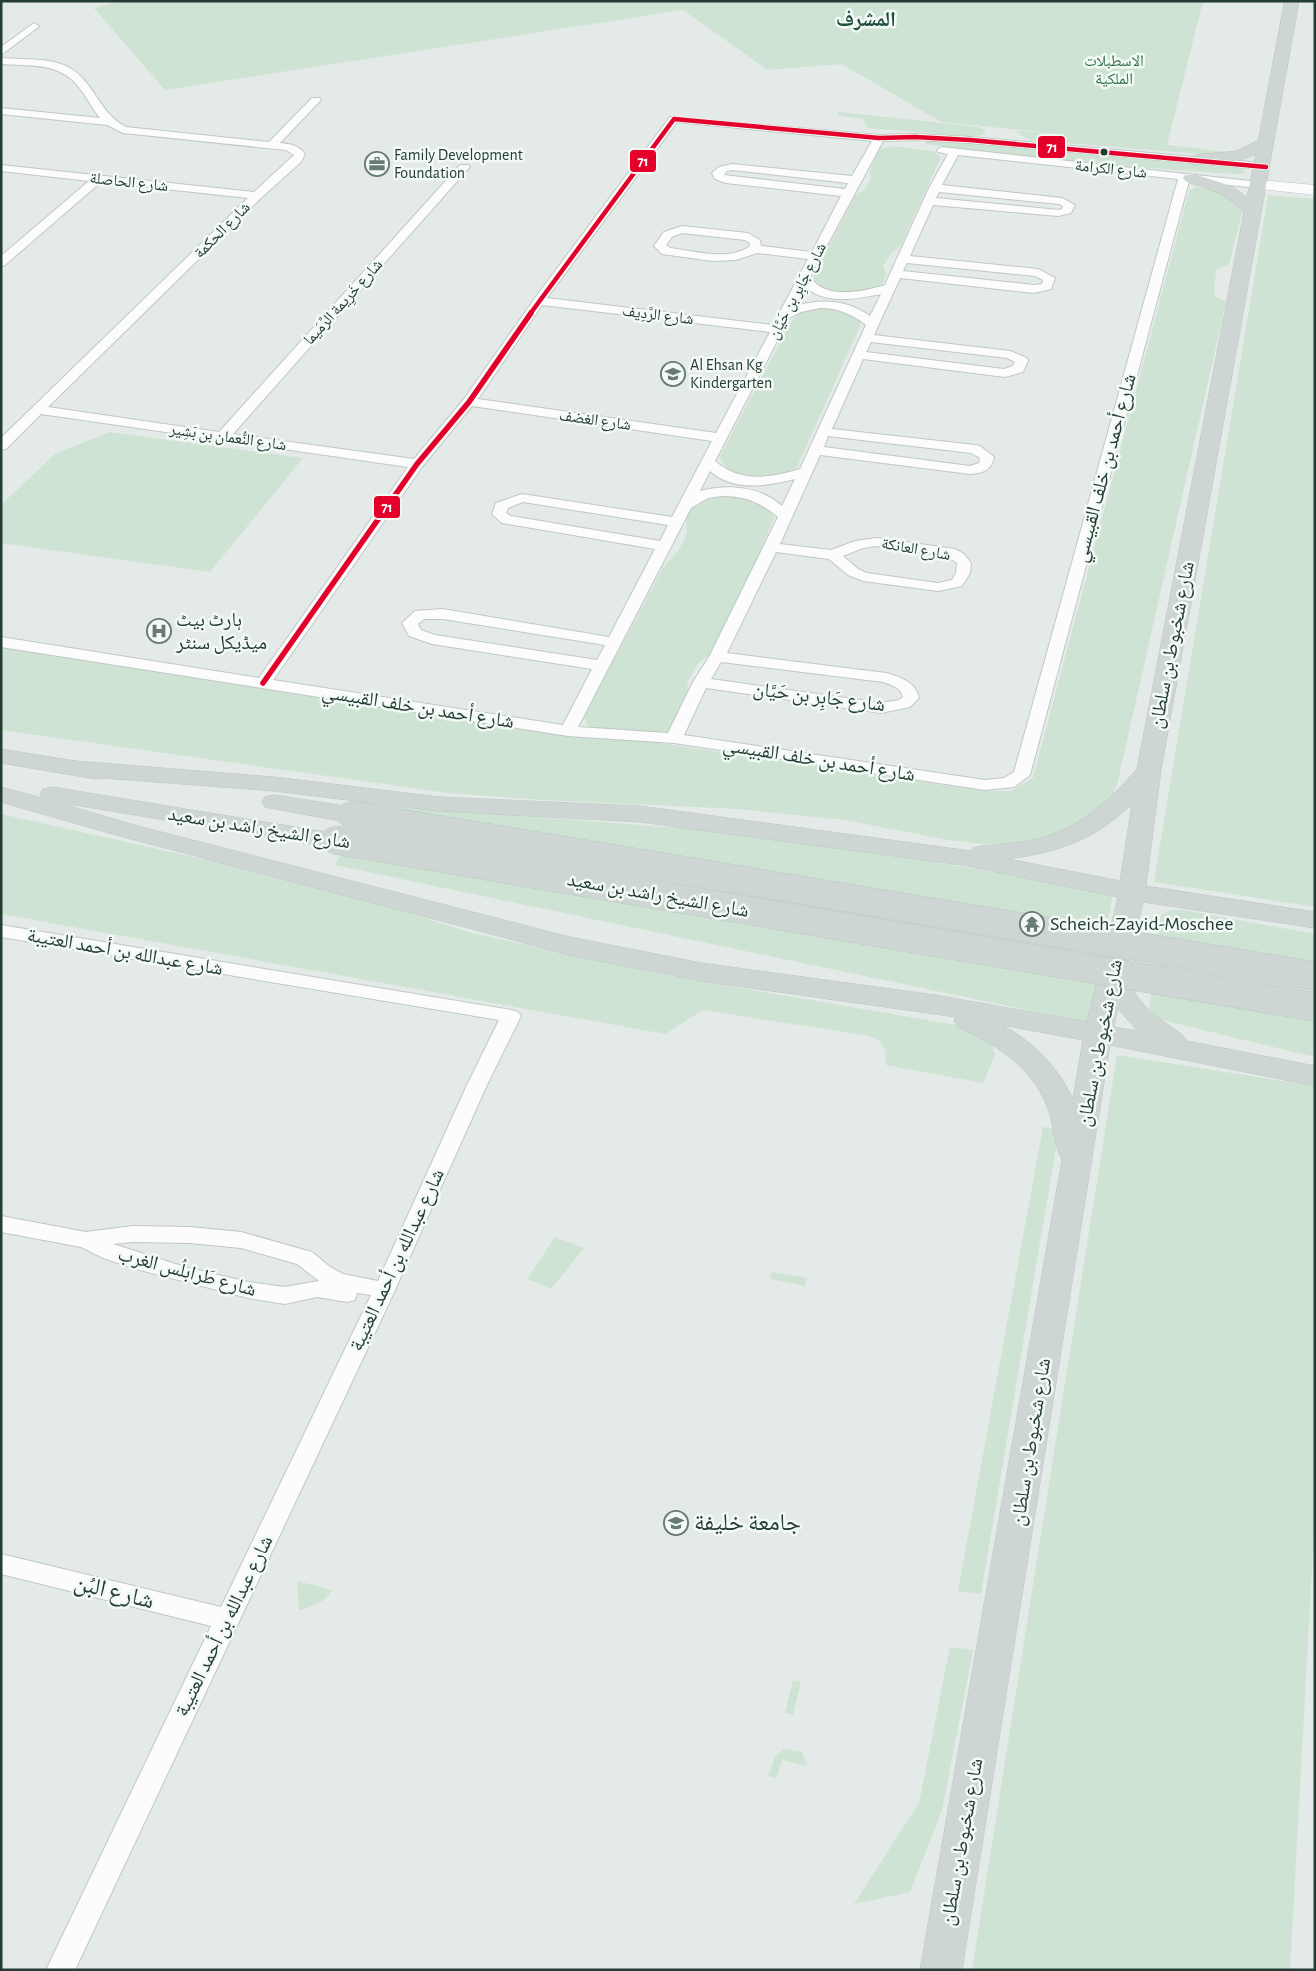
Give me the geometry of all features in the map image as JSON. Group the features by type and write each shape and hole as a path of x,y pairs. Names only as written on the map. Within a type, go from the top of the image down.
{"main road":[{"name":"شارع شخبوط بن سلطان","path":"941,1970 1098,1033 1132,892 1149,770 1292,1"},
{"path":"1195,160 1241,155 1266,142"},
{"name":"شارع الكرامة","path":"1260,176 1280,168"},
{"name":"شارع الكرامة","path":"1260,176 1315,190"},
{"path":"1188,177 1233,192 1242,198 1254,212"},
{"name":"شارع الشيخ راشد بن سعيد","path":"1,756 1315,976"},
{"path":"77,768 274,784 439,804 640,814 962,857 1132,892 1311,920"},
{"path":"962,857 1051,843 1073,836 1106,814 1124,799 1149,770"},
{"name":"شارع الشيخ راشد بن سعيد","path":"1,786 335,840 1315,1006"},
{"path":"1,794 125,830 570,946 701,972 935,1004 1098,1033 1315,1076"},
{"path":"1123,932 1142,914 1156,906 1176,902 1198,902"},
{"path":"1112,980 1138,1018 1147,1026 1197,1053"},
{"path":"935,1004 1002,1036 1034,1061 1053,1088 1061,1104 1076,1166"},
{"path":"1266,1066 1315,1060"}],"street":[{"path":"1,52 34,26"},
{"path":"1,61 64,69 74,76 107,122"},
{"path":"272,145 316,100"},
{"name":"شارع الحكمة","path":"1,111 107,122 123,130 293,148 298,151 300,157 257,196 1,446"},
{"name":"شارع الكرامة","path":"539,301 674,119 879,138 915,137 970,140 1195,160 1260,176"},
{"name":"شارع الكرامة","path":"879,138 902,145 954,152 1188,177 1260,176"},
{"name":"شارع جَابِر بن حَيَّان","path":"568,731 848,193 879,138"},
{"path":"674,738 701,682 717,657 771,547 932,194 954,152"},
{"name":"شارع خَرِيمة الرِّمَيما","path":"223,436 464,167"},
{"path":"848,193 726,180 719,177 718,173 723,169 732,167 855,180"},
{"name":"شارع الحاصلة","path":"1,168 257,196"},
{"name":"شارع أحمد بن خلف القبيسي","path":"1,642 568,731 674,738 985,785 1008,783 1022,775 1188,177"},
{"path":"1,262 98,179"},
{"path":"932,194 1062,201 1069,205 1067,211 1058,214 932,194"},
{"path":"755,249 756,242 748,237 682,229 671,232 662,238 660,246 666,251 735,259 747,256 755,249 816,256"},
{"path":"896,274 1034,289 1046,286 1049,278 1038,273 903,259"},
{"path":"804,277 808,285 816,290 839,295 864,295 890,288"},
{"path":"263,683 417,464 469,402 539,301"},
{"name":"شارع الرَّدِيف","path":"539,301 777,329"},
{"path":"786,315 798,308 814,305 842,306 858,312 872,325"},
{"path":"859,355 1004,373 1018,369 1022,361 1010,355 866,338"},
{"name":"شارع الغضف","path":"469,402 721,438"},
{"name":"شارع النُّعمان بن بَشِير","path":"39,410 417,464"},
{"path":"815,450 970,470 979,469 985,465 987,457 975,450 824,432"},
{"path":"708,462 717,472 728,478 745,481 780,480 805,472"},
{"path":"685,506 707,494 742,493 770,502 785,516"},
{"path":"664,546 507,520 499,514 501,506 522,498 676,522"},
{"name":"شارع العانكة","path":"771,547 833,555 860,544 878,542 950,552 959,557 964,563 963,573 957,583 938,587 864,577 853,572 833,555"},
{"path":"602,666 432,639 414,633 410,623 420,614 443,614 614,642"},
{"name":"شارع جَابِر بن حَيَّان","path":"701,682 881,708 904,704 911,698 910,692 902,684 886,678 717,657"},
{"name":"شارع عبدالله بن أحمد العتيبة","path":"1,931 511,1016 477,1085 382,1296 60,1970"},
{"name":"شارع طَرابلُس الغرب","path":"1,1224 86,1240 133,1234 205,1236 241,1240 304,1258 322,1273 382,1296"},
{"name":"شارع طَرابلُس الغرب","path":"86,1240 97,1247 122,1256 222,1285 290,1296 316,1290 382,1296"},
{"name":"شارع البُن","path":"1,1564 227,1619"}],"green space":[{"name":"الاسطبلات الملكية","path":"121,1 1203,1 1167,145 1236,153 1225,156 1030,140 1015,131 1060,134 941,122 842,64 768,70 683,10 165,90 94,8"},
{"path":"839,112 979,127 986,131 982,135 965,136 868,128 863,119 838,115"},
{"path":"927,140 1236,166 1244,169 1244,173 1090,164 932,145 926,144"},
{"path":"891,146 932,151 941,157 901,245 891,253 883,267 886,272 883,283 869,291 859,292 838,291 819,286 813,282 813,277 855,196 864,190 871,178 869,172 879,150"},
{"path":"1195,187 1209,189 1239,201 1242,212 1229,264 1216,270 1214,296 1226,302 1117,785 1110,799 1071,829 1038,840 1012,844 983,844 948,840 845,820 738,809 544,800 448,793 1,730 1,646 985,791 1011,791 1033,778 1189,191"},
{"path":"1268,195 1315,199 1315,907 1154,882"},
{"path":"818,308 847,313 861,324 797,467 781,475 768,478 751,477 735,472 723,463 720,456 790,324 806,311"},
{"path":"109,432 303,458 210,572 1,543 1,505 55,454"},
{"path":"723,497 752,500 764,507 774,518 749,578 710,655 698,663 687,683 689,700 670,733 663,736 617,734 599,731 590,727 586,723 584,716 663,568 683,542 687,532 686,519 689,512 702,502"},
{"path":"370,804 730,832 918,859 1113,893 1089,1023 335,865"},
{"path":"1,814 323,886 472,933 671,976 962,1026 991,1042 995,1055 983,1083 886,1065 884,1048 880,1041 864,1035 703,1010 665,1034 1,914"},
{"path":"1171,910 1183,910 1315,934 1315,1055 1310,1056 1154,1018 1149,1008 1161,915"},
{"path":"1117,1055 1315,1086 1315,1514 1290,1970 972,1970"},
{"path":"1043,1127 1059,1129 981,1594 958,1591"},
{"path":"555,1237 584,1248 551,1289 527,1279"},
{"path":"772,1272 807,1278 805,1286 770,1279"},
{"path":"297,1581 332,1590 326,1598 318,1603 299,1610"},
{"path":"950,1647 973,1650 942,1810 910,1892 854,1904 919,1803"},
{"path":"793,1680 801,1682 793,1715 785,1713"},
{"path":"784,1749 802,1752 807,1766 782,1760 776,1778 768,1776 775,1757"}],"transit line":[{"name":"71","path":"263,683 417,464 469,402 539,301 674,119 879,138 915,137 970,140 1266,167"}],"place":[{"name":"Family Development Foundation","path":"377,164"},
{"name":"Al Ehsan Kg Kindergarten","path":"673,374"},
{"name":"ہارٹ بیٹ میڈیکل سنٹر","path":"159,631"},
{"name":"Scheich-Zayid-Moschee","path":"1032,924"},
{"name":"جامعة خليفة","path":"676,1523"}],"district":[{"name":"المشرف","path":"866,19"}]}
